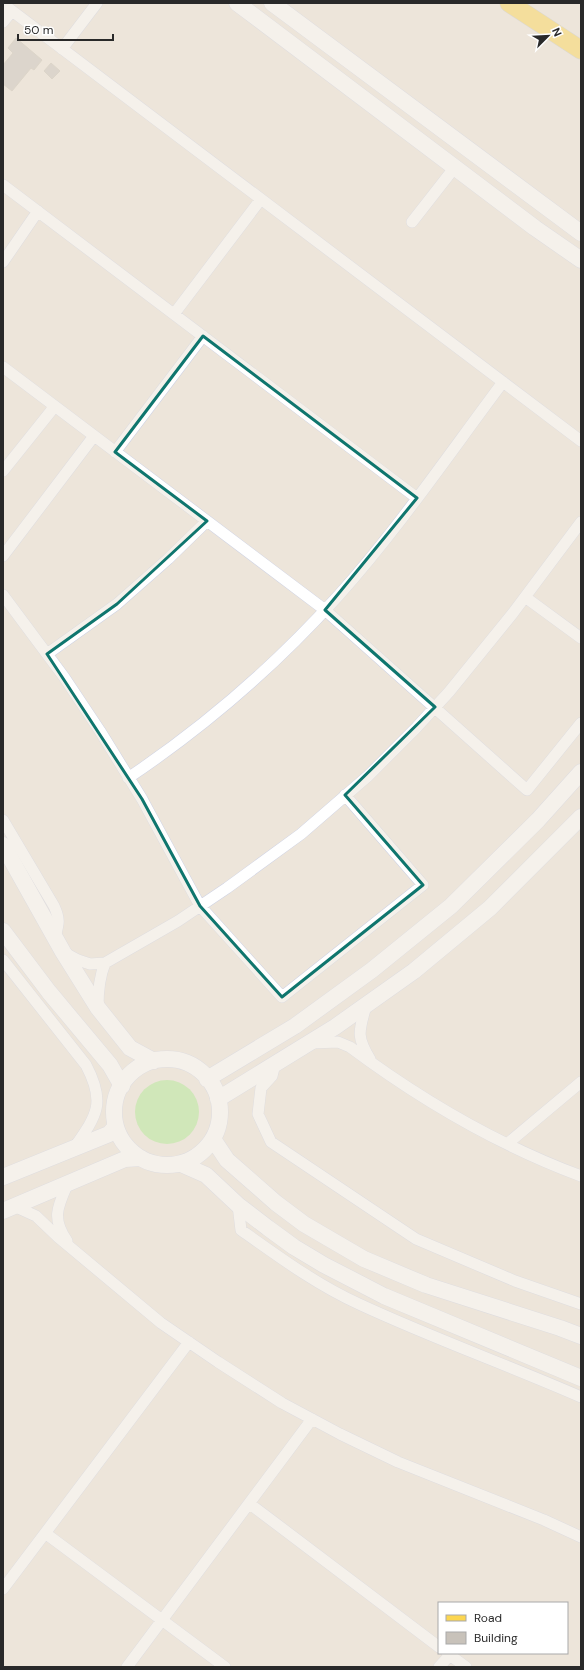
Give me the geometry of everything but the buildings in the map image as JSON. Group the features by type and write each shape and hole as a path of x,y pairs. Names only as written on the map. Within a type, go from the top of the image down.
{"main road":[{"path":"237,3 581,260"},
{"path":"272,3 581,233"},
{"path":"509,3 581,50"},
{"path":"207,1079 295,1026 372,970 438,916 538,820 581,772"},
{"path":"218,1099 308,1044 366,1006 414,971 490,908 581,817"},
{"path":"3,845 63,952 98,1008 130,1048 154,1061"},
{"path":"3,930 49,992 110,1065 122,1086"},
{"path":"169,1060 184,1062 194,1067 207,1079 214,1089 218,1099 219,1120 213,1139 199,1154 181,1164 160,1165 141,1158 125,1144 116,1126 115,1105 122,1086 135,1070 154,1061 169,1060"},
{"path":"7,1172 109,1134 116,1126"},
{"path":"213,1139 227,1160 276,1204 304,1224 364,1259 426,1285 581,1336"},
{"path":"8,1208 125,1159 141,1158"},
{"path":"181,1164 206,1175 238,1205 294,1247 353,1281 384,1296 581,1378"}],"street":[{"path":"62,49 97,3"},
{"path":"3,22 7,8 581,441"},
{"path":"412,222 455,167"},
{"path":"3,185 417,498"},
{"path":"174,314 261,199"},
{"path":"3,262 38,211"},
{"path":"115,452 204,336"},
{"path":"3,367 325,610 527,790 581,723"},
{"path":"128,778 209,720 268,668 325,610 369,559 417,498 503,382"},
{"path":"3,472 55,406"},
{"path":"3,556 94,436"},
{"path":"47,654 117,604 168,559 207,521"},
{"path":"63,952 90,964 105,963 178,921 301,834 387,757 435,707 482,652 581,522"},
{"path":"3,595 47,654 100,731 128,778 142,798 200,906 282,997 423,885 345,795"},
{"path":"525,597 581,638"},
{"path":"3,820 59,916 59,924 55,937"},
{"path":"3,960 86,1065 92,1077 96,1089 97,1103 93,1119 74,1148"},
{"path":"98,1008 98,988 105,963"},
{"path":"366,1006 360,1033 361,1044 374,1065"},
{"path":"308,1044 338,1042 350,1047 374,1065 433,1104 507,1144 554,1166 581,1176"},
{"path":"275,1064 272,1076 261,1088 258,1114 271,1142 416,1239 515,1281 581,1304"},
{"path":"507,1144 581,1082"},
{"path":"47,1225 57,1211 68,1183"},
{"path":"238,1205 241,1230 281,1259 318,1282 359,1304 581,1397"},
{"path":"8,1208 36,1216 47,1225 58,1238 161,1323 282,1403 398,1462 544,1520 581,1537"},
{"path":"57,1211 57,1221 63,1234 73,1249"},
{"path":"3,1589 189,1342"},
{"path":"127,1667 312,1419"},
{"path":"250,1504 438,1646"},
{"path":"45,1533 225,1667"},
{"path":"439,1667 449,1654 466,1667"}],"highlighted area":[{"path":"203,336 417,498 325,610 435,707 345,795 423,885 282,997 200,906 142,799 47,654 117,604 207,521 115,452"}],"green space":[{"path":"167,1080 179,1082 190,1089 197,1100 199,1112 197,1124 190,1135 179,1142 167,1144 155,1142 144,1135 137,1124 135,1112 137,1100 144,1089 155,1082"}]}
